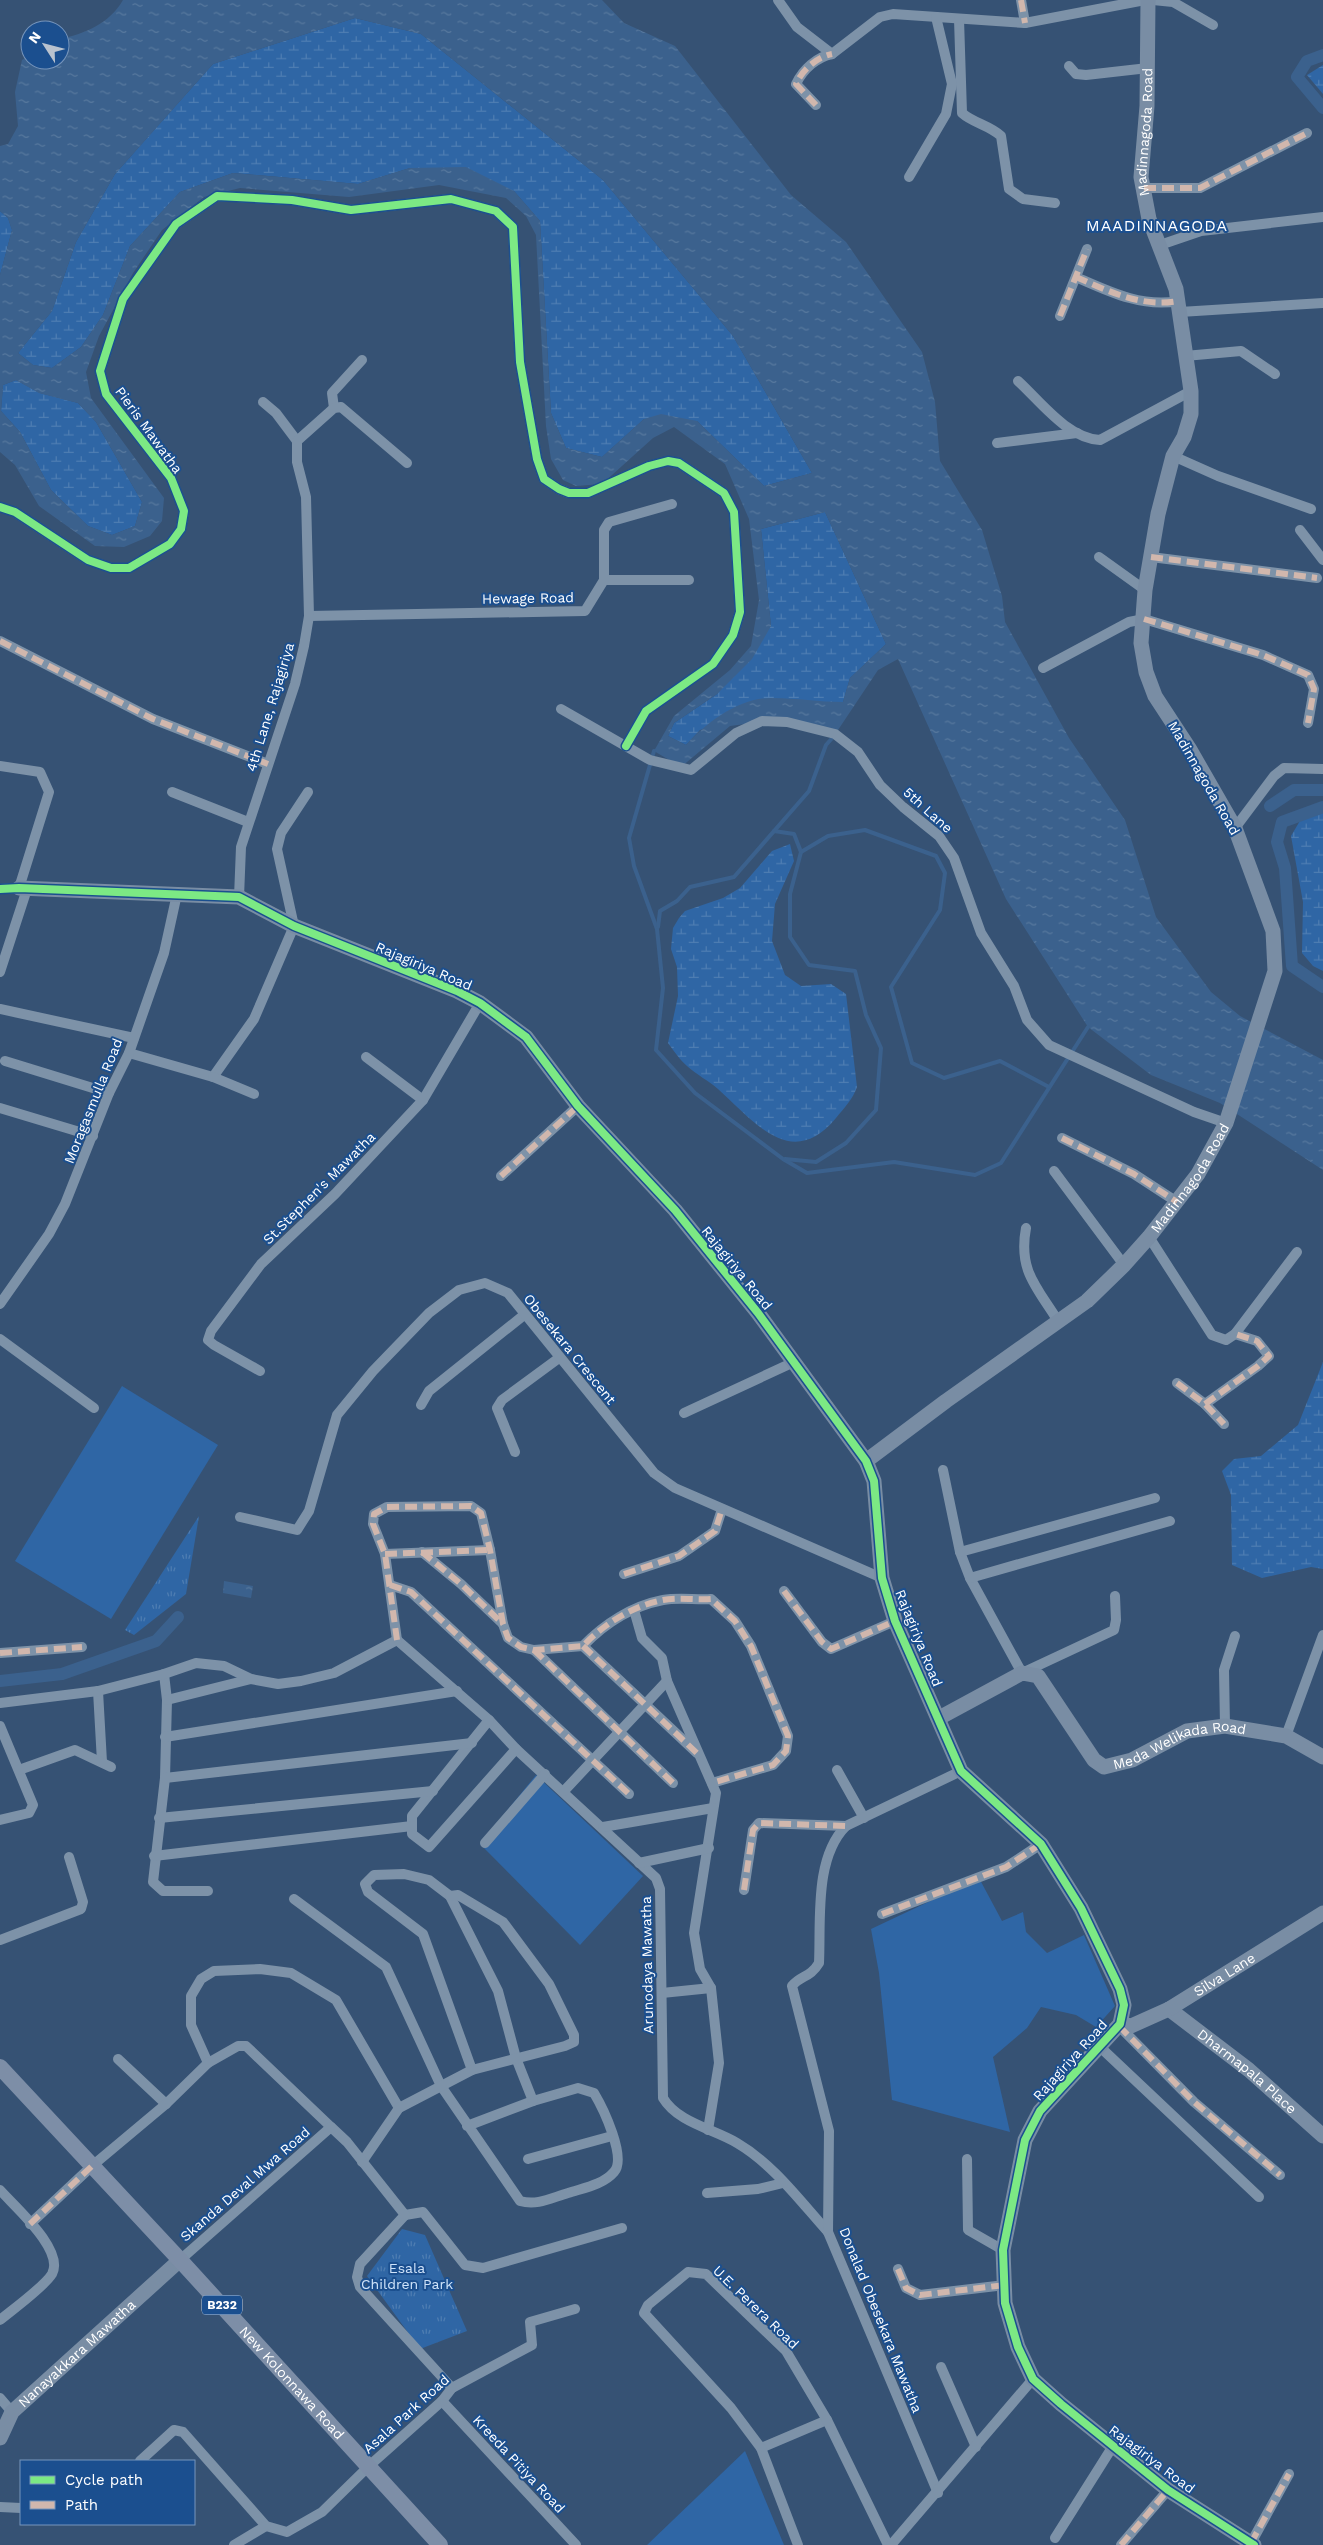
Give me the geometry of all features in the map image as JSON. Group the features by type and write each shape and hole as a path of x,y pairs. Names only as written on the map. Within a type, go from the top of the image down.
{"main road":[{"name":"New Kolonnawa Road","path":"0,2067 180,2260 440,2545"}],"street":[{"path":"778,0 797,27 832,54"},
{"path":"1021,0 1025,23"},
{"path":"816,105 796,84 800,74 821,56 832,54 880,17 893,14 1025,23 1147,0"},
{"name":"Madinnagoda Road","path":"866,1461 946,1401 1087,1301 1124,1265 1149,1237 1198,1174 1227,1118 1275,971 1273,931 1235,828 1189,748 1155,696 1146,672 1141,643 1145,590 1163,489 1173,456 1186,429 1190,414 1191,392 1174,280 1149,219 1141,177 1148,68 1147,0"},
{"path":"1153,0 1173,2 1213,24"},
{"path":"909,177 946,114 952,84 936,17"},
{"path":"959,19 962,113 971,121 995,131 1000,136 1009,189 1023,199 1055,203"},
{"path":"1069,66 1076,74 1086,75 1148,68"},
{"path":"1144,188 1200,188 1307,132"},
{"name":"Pieris Mawatha","path":"0,507 15,512 88,560 111,568 128,568 170,544 182,529 184,511 171,478 106,394 100,372 123,298 176,224 217,196 292,200 351,210 451,198 485,207 507,219 513,226 520,362 537,459 544,479 559,490 588,493 649,466 668,461 679,463 724,493 734,512 740,612 733,635 713,664 646,711 626,746"},
{"path":"1160,245 1201,231 1323,217"},
{"path":"1060,316 1087,249"},
{"path":"1076,277 1121,296 1179,307 1323,304"},
{"path":"1185,356 1241,351 1275,374"},
{"path":"334,408 332,393 362,360"},
{"path":"1018,381 1069,429 1089,439 1100,440 1191,392"},
{"path":"263,402 276,413 297,441 334,408 341,407 407,463"},
{"path":"997,442 1077,433"},
{"name":"4th Lane, Rajagiriya","path":"239,897 241,847 294,684 304,646 309,616 306,496 297,462 297,441"},
{"path":"1173,456 1218,476 1311,510"},
{"path":"672,504 608,522 604,530 604,580 689,580"},
{"path":"1300,530 1323,560"},
{"path":"1099,557 1145,590"},
{"path":"1150,557 1317,578"},
{"name":"Hewage Road","path":"309,616 585,611 604,580"},
{"path":"1043,668 1129,622 1144,619 1264,655 1308,676 1314,689 1308,724"},
{"path":"0,641 154,719 268,764"},
{"name":"5th Lane","path":"561,709 650,760 691,770 736,732 762,721 787,722 835,734 858,752 880,785 903,807 939,836 954,858 981,933 1014,986 1027,1020 1049,1045 1194,1112 1227,1118"},
{"path":"0,766 40,772 49,792 0,972"},
{"path":"1235,828 1274,776 1284,768 1323,769"},
{"path":"172,792 248,822"},
{"path":"213,1077 254,1019 294,926 277,849 282,834 308,792"},
{"path":"0,890 23,889"},
{"name":"Rajagiriya Road","path":"23,889 239,897 294,926 457,991 480,1003 526,1037 578,1106 675,1210 758,1313 866,1461 874,1481 882,1578 895,1621 961,1771 1041,1844 1081,1908 1120,1989 1124,2005 1119,2025 1040,2111 1025,2140 1003,2250 1005,2303 1018,2347 1033,2379 1168,2490 1252,2544"},
{"name":"Moragasmulla Road","path":"0,1304 48,1234 61,1211 109,1093 129,1053 164,954 177,894"},
{"name":"St.Stephen's Mawatha","path":"260,1371 214,1345 208,1340 211,1331 261,1264 335,1194 423,1100 480,1003"},
{"path":"0,1009 134,1038"},
{"path":"129,1053 213,1077 254,1094"},
{"path":"366,1057 423,1100"},
{"path":"5,1061 109,1093"},
{"path":"501,1176 578,1106"},
{"path":"0,1108 93,1136"},
{"path":"1062,1138 1134,1174 1177,1202"},
{"path":"1054,1171 1124,1265"},
{"path":"1026,1228 1023,1246 1026,1270 1058,1321"},
{"path":"1149,1237 1212,1335 1226,1340 1235,1334 1297,1252"},
{"name":"Obesekara Crescent","path":"240,1517 297,1530 308,1511 337,1415 373,1371 429,1313 459,1290 485,1283 508,1293 654,1473 675,1488 882,1578"},
{"path":"421,1405 429,1391 524,1315"},
{"path":"1205,1404 1269,1356 1257,1341 1235,1334"},
{"path":"0,1339 94,1408"},
{"path":"515,1452 497,1408 502,1400 559,1358"},
{"path":"684,1413 794,1362"},
{"path":"1177,1383 1205,1404 1224,1424"},
{"path":"943,1470 960,1552 970,1578 1022,1673"},
{"path":"960,1552 1155,1498"},
{"path":"0,1703 98,1691 164,1674 196,1663 224,1666 251,1679 278,1684 334,1673 398,1640 385,1554 373,1524 374,1514 387,1507 471,1506 481,1513 490,1550 503,1624 508,1638 520,1647 534,1650 583,1646 600,1628 634,1610 664,1600 710,1599 736,1621 752,1646 788,1736 786,1751 774,1765 712,1783"},
{"path":"624,1574 679,1556 715,1531 722,1509"},
{"path":"970,1578 1170,1521"},
{"path":"385,1554 490,1550"},
{"path":"422,1552 461,1584 503,1624"},
{"path":"390,1585 411,1592 630,1794"},
{"path":"784,1591 822,1642 831,1649 895,1621"},
{"path":"939,1718 1022,1673 1114,1630 1116,1620 1115,1596"},
{"path":"634,1610 642,1638 662,1658 667,1681 716,1793 709,1848 694,1933 700,1969 711,1988 719,2063 708,2130"},
{"path":"1286,1736 1323,1635"},
{"path":"1225,1726 1224,1670 1235,1636"},
{"name":"Arunodaya Mawatha","path":"398,1640 489,1720 516,1749 564,1791 656,1878 660,1889 664,2098 669,2107 708,2130 737,2143 765,2164 828,2232"},
{"path":"583,1646 700,1756"},
{"path":"0,1653 82,1647"},
{"path":"534,1650 672,1783"},
{"name":"Meda Welikada Road","path":"1022,1673 1038,1676 1094,1760 1104,1766 1132,1760 1187,1731 1225,1726 1286,1736 1323,1757"},
{"path":"164,1674 167,1700 165,1778 154,1856 153,1882 163,1891 208,1891"},
{"path":"167,1700 251,1679"},
{"path":"564,1791 667,1681"},
{"path":"20,1770 75,1750 106,1764 98,1691"},
{"path":"165,1737 457,1691"},
{"path":"489,1720 412,1816 412,1834 429,1847 516,1749"},
{"path":"0,1726 33,1805 29,1813 0,1820"},
{"path":"165,1778 472,1743"},
{"path":"837,1770 864,1818"},
{"path":"744,1890 753,1830 758,1823 846,1826 961,1771"},
{"path":"485,1843 545,1774"},
{"path":"159,1818 433,1791"},
{"path":"603,1827 713,1808"},
{"path":"154,1856 412,1826"},
{"name":"Donalad Obesekara Mawatha","path":"846,1826 836,1836 824,1866 819,1963 813,1974 796,1981 792,1986 830,2131 828,2232 938,2493"},
{"path":"882,1914 1006,1867 1041,1844"},
{"path":"639,1862 709,1848"},
{"path":"0,1940 81,1909 83,1902 69,1857"},
{"path":"472,2070 423,1934 368,1892 366,1884 374,1875 404,1874 429,1880 450,1896 498,1991 516,2058 533,2101"},
{"path":"362,2162 399,2108 472,2070 574,2042 574,2035 549,1984 503,1922 458,1895 450,1896"},
{"path":"294,1899 386,1967 441,2086 467,2126 520,2201 532,2204 602,2181 615,2171 619,2156 603,2108 594,2093 578,2088 533,2101 467,2126"},
{"name":"Silva Lane","path":"1119,2025 1131,2026 1169,2009 1323,1913"},
{"path":"208,2063 191,2025 191,1996 201,1979 214,1971 260,1969 291,1974 336,2000 399,2108"},
{"path":"662,1993 711,1988"},
{"name":"Dharmapala Place","path":"1169,2009 1249,2070 1323,2136"},
{"path":"1119,2025 1194,2102 1280,2175"},
{"path":"30,2224 92,2166 166,2104 208,2063 238,2046 246,2046 331,2127"},
{"name":"Rajagiriya Road","path":"1099,2046 1259,2197"},
{"path":"118,2060 166,2104"},
{"name":"Skanda Deval Mwa Road","path":"180,2260 331,2127 347,2142 406,2215"},
{"path":"528,2159 612,2136"},
{"path":"967,2159 968,2230 1003,2250"},
{"path":"707,2194 758,2189 783,2183"},
{"path":"0,2190 50,2246 55,2260 52,2274 0,2320"},
{"path":"452,2388 360,2287 357,2277 360,2264 406,2215 423,2212 465,2265 483,2268 622,2228"},
{"name":"Nanayakkara Mawatha","path":"0,2438 12,2412 180,2260"},
{"path":"898,2269 906,2288 920,2295 1005,2285"},
{"name":"U.E. Perera Road","path":"798,2545 761,2448 731,2408 644,2313 648,2305 688,2272 706,2274 786,2351 827,2420 890,2545"},
{"name":"Asala Park Road","path":"266,2526 287,2532 322,2512 368,2466 442,2401 452,2388 532,2345 530,2322 575,2308"},
{"path":"941,2367 976,2447"},
{"path":"890,2545 938,2493 1033,2379"},
{"path":"0,2398 12,2412"},
{"name":"Kreeda Pitiya Road","path":"442,2401 576,2545"},
{"path":"761,2448 827,2420"},
{"path":"141,2460 174,2430 183,2432 266,2526 234,2545"},
{"path":"1055,2538 1114,2446"},
{"path":"1252,2544 1289,2474"},
{"path":"1121,2545 1168,2490"},
{"path":"0,2507 20,2508"}],"green space":[{"path":"355,18 421,34 603,180 733,336 812,473 764,486 697,421 644,419 602,457 566,448 551,413 540,221 514,191 410,168 358,184 233,173 180,192 130,246 103,315 81,347 52,368 33,365 18,353 52,311 76,242 115,174 213,64"},
{"path":"1323,65 1323,94 1307,75"},
{"path":"0,211 8,218 12,230 0,275"},
{"path":"16,380 40,393 78,403 96,422 142,502 135,526 112,535 88,526 51,490 20,432 1,411 3,385"},
{"path":"825,512 886,644 850,678 843,702 811,702 700,730 686,745 668,736 674,723 717,694 771,626 761,529"},
{"path":"1323,812 1323,971 1313,966 1302,953 1303,902 1291,836 1304,814"},
{"path":"790,844 794,861 775,904 772,941 785,975 801,986 831,984 846,994 857,1087 851,1099 836,1118 819,1134 804,1141 788,1141 774,1136 759,1126 711,1083 687,1066 668,1043 678,996 677,967 671,949 673,928 679,918 685,911 723,898 740,888 772,851"},
{"path":"1323,1362 1323,1569 1311,1567 1262,1578 1232,1565 1231,1495 1222,1471 1234,1459 1261,1456 1298,1425"},
{"path":"122,1386 218,1445 111,1619 15,1561"},
{"path":"199,1516 186,1594 134,1635 125,1630"},
{"path":"536,1775 643,1876 580,1945 480,1844"},
{"path":"979,1878 1002,1921 1023,1912 1026,1932 1047,1953 1084,1935 1115,2006 1096,2027 1076,2015 1041,2007 1027,2028 993,2057 1010,2132 892,2100 879,1973 871,1929"},
{"name":"Esala Children Park","path":"402,2229 425,2235 467,2331 420,2349 367,2276"},
{"path":"745,2451 784,2545 647,2545"}],"water":[{"path":"123,0 602,0 624,23 675,46 791,195 846,242 922,352 935,402 940,461 982,530 1002,596 1005,622 1069,738 1125,820 1156,917 1211,992 1240,1016 1323,1060 1323,1170 1220,1103 1151,1075 1088,1027 1006,899 898,659 878,670 834,736 767,721 730,726 681,767 654,751 674,716 730,670 751,646 759,600 749,519 725,464 674,427 653,438 602,484 576,486 563,480 551,459 546,426 536,235 526,216 506,198 439,185 349,197 240,188 204,197 162,230 133,273 99,336 86,372 91,398 164,498 162,521 150,536 124,547 95,546 39,506 15,465 0,452 0,275 12,230 8,218 0,211 0,146 8,144 18,126 15,92 20,69 70,70 70,36 87,31 111,15","holes":["355,18 421,34 603,180 733,336 812,473 764,486 697,421 661,414 644,419 602,457 566,448 551,413 540,221 514,191 466,167 410,168 358,184 233,173 180,192 130,246 103,315 81,347 52,368 33,365 18,353 52,311 76,242 115,174 213,64","16,380 39,393 78,403 96,422 142,502 135,526 112,535 88,526 51,490 20,432 1,411 3,385","825,512 886,644 850,678 843,702 761,699 748,702 725,712 694,736 686,745 668,736 674,723 717,694 752,659 771,626 761,529"]},
{"path":"224,1581 253,1586 251,1598 223,1593"}],"waterway":[{"path":"1323,55 1307,61 1297,77 1323,108"},
{"path":"658,927 660,911 677,901 690,887 734,877 809,791 826,745 834,736"},
{"path":"654,751 629,838 634,866 657,929 663,988 656,1050 695,1093 783,1159 807,1173 894,1162 975,1175 1001,1163 1088,1027"},
{"path":"1270,806 1294,790 1323,790"},
{"path":"1323,807 1282,822 1277,842 1285,868 1292,966 1323,987"},
{"path":"801,852 828,836 865,830 936,856 945,873 940,910 891,987 912,1063 944,1078 1000,1061 1049,1087"},
{"path":"774,831 794,834 801,852 790,894 790,937 809,965 855,971 866,1015 881,1048 876,1110 846,1143 816,1162 785,1159"},
{"path":"0,1681 62,1674 156,1641 178,1617"}],"marked path":[{"path":"1021,0 1025,23"},
{"path":"816,105 796,84 802,73 811,64 832,54"},
{"path":"1144,188 1200,188 1307,133"},
{"path":"1060,316 1087,249"},
{"path":"1076,277 1113,293 1138,300 1165,303 1178,301"},
{"path":"1151,557 1317,578"},
{"path":"1144,619 1263,655 1308,675 1314,689 1308,723"},
{"path":"0,641 153,719 268,764"},
{"path":"501,1176 578,1106"},
{"path":"1062,1138 1134,1174 1177,1202"},
{"path":"1205,1404 1269,1356 1257,1341 1235,1334"},
{"path":"1177,1383 1205,1404 1224,1424"},
{"path":"397,1640 385,1554 373,1524 374,1514 387,1507 471,1506 481,1513 490,1550 503,1624 508,1638 521,1647 534,1650 583,1646 609,1623 640,1607 669,1599 711,1599 735,1621 751,1646 788,1736 786,1751 773,1765 712,1783"},
{"path":"624,1574 679,1556 715,1531 722,1509"},
{"path":"385,1554 490,1550"},
{"path":"422,1552 461,1584 503,1624"},
{"path":"390,1585 411,1592 629,1794"},
{"path":"784,1591 822,1642 831,1649 895,1621"},
{"path":"583,1646 700,1756"},
{"path":"0,1653 82,1647"},
{"path":"534,1650 673,1783"},
{"path":"744,1890 753,1830 759,1823 846,1826"},
{"path":"882,1914 1006,1867 1041,1844"},
{"path":"1119,2026 1194,2102 1280,2175"},
{"path":"30,2224 92,2166"},
{"path":"898,2269 906,2288 920,2295 1005,2285"},
{"path":"1251,2543 1289,2474"},
{"path":"1121,2545 1168,2490"}],"cycle path":[{"path":"0,507 15,512 88,560 111,568 129,568 170,544 181,529 184,511 171,478 106,394 100,371 123,299 176,224 217,196 292,200 351,210 451,199 496,211 513,227 520,362 537,459 544,479 569,493 588,493 649,466 668,461 679,463 724,493 734,512 740,612 733,635 713,664 646,711 626,746"},
{"path":"0,889 19,888 239,897 294,926 457,991 480,1003 526,1037 578,1106 675,1210 758,1313 866,1461 874,1481 882,1578 895,1621 961,1771 1041,1844 1081,1908 1120,1989 1124,2005 1120,2024 1040,2111 1025,2140 1003,2250 1005,2303 1018,2347 1033,2379 1061,2404 1168,2490 1254,2545"}],"district":[{"name":"MAADINNAGODA","path":"1157,225"}]}
